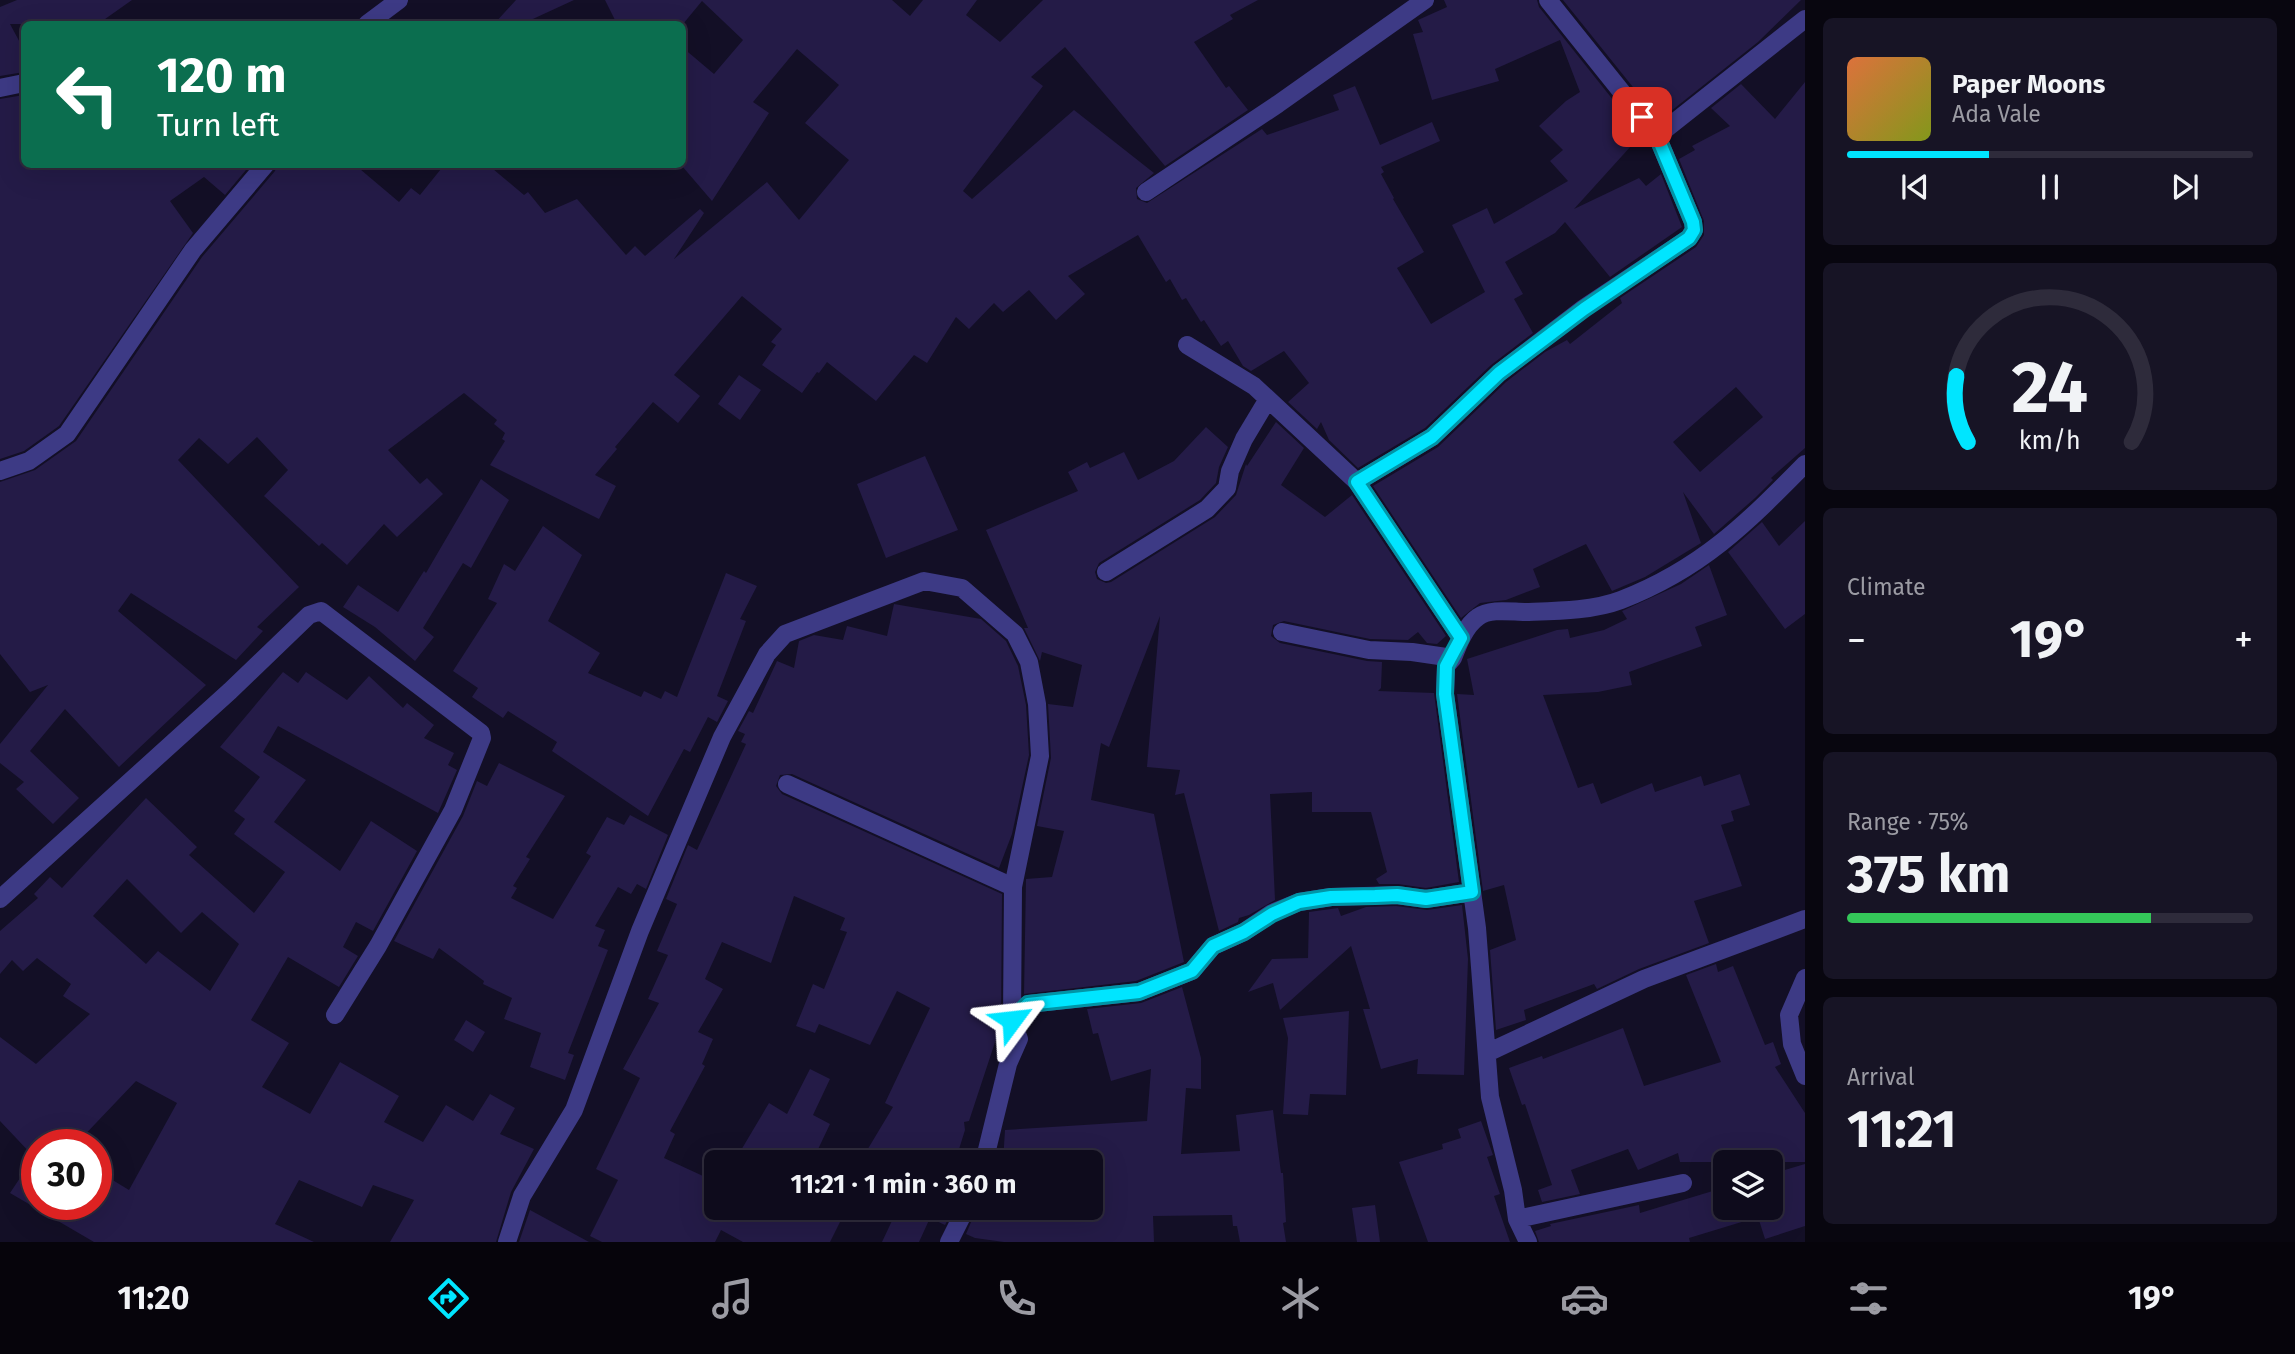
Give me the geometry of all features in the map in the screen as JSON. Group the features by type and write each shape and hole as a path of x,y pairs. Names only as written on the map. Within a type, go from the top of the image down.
{"street":[{"path":"370,21 399,0"},
{"path":"1146,192 1278,104 1425,0"},
{"path":"1357,482 1432,437 1499,373 1584,309 1689,238 1694,230 1657,136 1548,0"},
{"path":"1657,136 1805,19"},
{"path":"0,88 21,84"},
{"path":"0,471 29,461 67,434 193,250 263,168"},
{"path":"1187,345 1254,386 1357,482 1461,638"},
{"path":"1106,572 1218,500 1227,488 1230,471 1244,439 1268,399"},
{"path":"1528,1242 1517,1219 1513,1190 1490,1097 1480,955 1445,694 1446,666 1453,658 1461,638 1478,616 1495,612 1572,610 1618,601 1665,580 1705,557 1747,523 1805,464"},
{"path":"507,1242 522,1196 574,1110 640,931 722,737 767,654 785,634 924,580 962,588 1015,634 1029,662 1037,704 1040,756 1013,887 1012,1020 1019,1039 1008,1064 987,1150"},
{"path":"0,899 230,691 309,615 321,611 481,733 482,738 453,810 378,947 335,1015"},
{"path":"1282,632 1369,650 1453,658"},
{"path":"788,784 1013,887"},
{"path":"1012,1020 1028,1004 1139,992 1192,971 1213,946 1299,902 1345,896 1397,895 1426,899 1472,892"},
{"path":"1487,1053 1644,979 1805,919"},
{"path":"1805,978 1789,1015 1792,1044 1805,1076"},
{"path":"1517,1219 1684,1183"},
{"path":"955,1241 962,1220"}],"building":[{"path":"17,0 132,0 102,21 21,21 21,24 10,24 21,44 21,72 0,76 0,7"},
{"path":"516,0 574,0 528,21 497,21"},
{"path":"605,0 892,0 910,16 923,0 977,0 966,15 1000,42 1043,0 1258,0 1230,15 1233,19 1194,42 1226,88 1229,86 1248,110 1165,166 1065,47 1031,77 1043,86 963,191 972,199 1074,110 1154,173 1136,188 1137,199 1147,203 1262,129 1267,135 1339,110 1333,95 1355,86 1380,145 1432,122 1440,141 1381,167 1384,172 1381,174 1393,199 1424,252 1397,268 1431,324 1485,292 1452,225 1487,208 1494,224 1568,181 1550,161 1563,150 1539,126 1580,92 1560,40 1495,69 1499,81 1432,100 1413,34 1423,32 1418,20 1447,7 1444,0 1537,0 1539,7 1641,135 1574,209 1639,178 1646,186 1661,174 1682,227 1610,277 1565,222 1555,233 1505,262 1523,294 1514,299 1533,333 1491,365 1425,428 1358,468 1329,440 1321,422 1317,429 1288,402 1309,383 1284,351 1251,371 1243,366 1228,341 1221,346 1186,298 1182,300 1170,279 1166,282 1138,235 1068,276 1085,294 1056,320 1029,290 1003,312 994,303 969,329 956,317 927,363 914,355 876,401 827,362 802,393 762,365 776,345 771,342 782,329 742,296 674,375 700,396 678,423 653,402 595,475 616,486 599,519 490,465 505,441 502,439 505,433 494,424 497,420 464,393 388,450 420,484 427,478 443,494 397,537 384,524 347,565 322,543 319,546 264,496 288,470 257,437 228,464 199,438 178,460 299,587 257,627 263,631 236,660 131,593 118,611 206,685 119,767 65,709 30,751 79,798 53,824 16,789 24,782 0,763 0,744 48,685 30,692 0,654 0,482 35,470 76,441 202,257 276,168 359,168 399,202 411,188 420,195 442,168 492,168 524,195 528,192 545,213 577,199 626,255 635,246 645,256 700,209 704,213 674,259 767,182 799,220 849,160 805,123 839,85 797,49 753,102 769,113 712,201 684,168 686,168 686,50 714,74 743,40 702,1 685,21 616,21"},
{"path":"1563,0 1801,0 1758,42 1666,115 1663,110 1657,117"},
{"path":"1805,82 1805,448 1714,534 1683,492 1701,543 1645,577 1612,591 1586,544 1533,569 1540,587 1506,600 1480,603 1461,618 1373,486 1438,447 1506,382 1545,352 1567,340 1570,344 1622,303 1620,298 1696,247 1704,235 1704,221 1679,159 1695,150 1692,146 1730,126 1711,108 1741,84 1775,119","holes":["1736,387 1763,417 1700,472 1673,442"]},
{"path":"21,96 21,168 248,168 225,195 204,177 170,201 193,233 59,426 24,451 0,459 0,99"},
{"path":"739,375 761,390 740,420 718,404"},
{"path":"1276,422 1304,448 1281,485 1325,517 1352,495 1446,636 1437,644 1427,643 1418,632 1408,640 1370,639 1284,621 1273,625 1271,636 1280,643 1382,662 1381,688 1378,691 1434,693 1459,882 1426,888 1379,884 1376,879 1387,872 1371,812 1312,812 1312,792 1270,794 1275,900 1219,931 1184,793 1175,795 1180,770 1147,767 1160,616 1109,747 1101,743 1091,800 1154,814 1184,962 1136,981 1024,994 1026,879 1052,877 1064,831 1037,826 1051,758 1048,704 1073,707 1082,665 1042,652 1040,661 1024,628 1028,628 986,530 1078,491 1068,472 1087,462 1090,468 1124,452 1138,480 1174,461 1206,427 1228,447 1219,467 1216,483 1200,500 1099,563 1095,572 1097,579 1111,582 1215,517 1236,495 1246,464 1247,466"},
{"path":"925,456 958,530 886,558 857,484"},
{"path":"481,479 509,500 471,568 463,563 423,628 434,637 415,661 375,627 343,607 358,585 398,612 424,571 426,573"},
{"path":"1805,521 1805,614 1785,629 1728,552 1762,522 1779,546"},
{"path":"543,526 582,555 548,621 600,653 588,673 641,697 644,691 661,699 665,691 677,697 726,573 757,586 740,619 746,621 717,696 728,701 717,722 708,717 690,752 684,749 648,816 552,751 557,742 508,711 503,718 472,697 478,688 453,671 497,603 488,599 504,564 515,571"},
{"path":"1709,565 1727,615 1695,627 1702,646 1629,672 1632,685 1598,692 1543,695 1578,788 1593,783 1601,804 1652,783 1655,792 1701,776 1704,786 1740,774 1750,805 1731,811 1734,821 1721,825 1742,886 1694,901 1709,943 1639,969 1597,989 1594,984 1524,1010 1526,1020 1496,1030 1490,950 1516,940 1504,885 1483,891 1457,694 1474,695 1467,659 1557,630 1568,629 1570,638 1604,630 1627,619 1622,611 1681,584"},
{"path":"894,604 981,619 1006,641 1018,666 1026,705 1029,755 1012,834 999,868 792,774 780,775 776,786 782,794 1002,894 1001,1024 969,1121 964,1122 965,1130 959,1150 867,1150 893,1107 885,1103 930,1008 897,991 870,1045 819,1024 815,1033 796,1026 813,984 824,989 847,932 840,930 845,918 794,896 771,963 722,942 705,979 723,989 698,1032 713,1039 702,1064 705,1066 670,1131 675,1134 664,1158 704,1176 704,1220 841,1220 830,1242 743,1242 721,1230 715,1242 602,1242 590,1236 618,1180 596,1169 640,1078 623,1069 659,1003 648,999 668,955 657,951 677,904 666,899 688,845 697,850 746,744 741,742 745,734 738,731 749,711 753,713 777,661 794,668 799,641 814,635 843,640 847,626 887,636"},
{"path":"283,672 298,683 306,672 347,700 369,676 403,708 407,703 434,725 424,738 454,753 448,765 457,770 438,813 278,726 263,752 306,780 274,822 340,871 371,821 417,851 373,931 356,922 343,947 358,956 339,987 288,957 251,1020 289,1043 262,1087 310,1114 340,1062 399,1096 384,1122 423,1142 446,1105 473,1121 490,1094 515,1108 500,1134 534,1149 511,1192 496,1242 390,1242 414,1200 373,1185 362,1207 299,1180 275,1224 314,1242 94,1242 56,1220 112,1220 112,1180 129,1190 177,1103 136,1081 90,1129 21,1129 21,1143 0,1121 0,1037 36,1064 90,1014 63,996 71,984 37,958 23,971 12,960 0,974 0,931 38,898 34,894 50,877 62,888 146,798 197,847 189,855 254,913 285,872 234,834 245,819 234,811 260,777 220,747","holes":["127,879 181,933 202,912 239,944 210,991 158,951 146,964 93,916"]},
{"path":"499,763 565,796 526,857 530,859 513,886 517,888 511,898 553,919 591,856 586,853 607,817 624,825 630,815 668,835 646,889 637,884 631,894 618,887 595,926 605,930 598,946 608,950 568,1053 574,1055 565,1080 530,1067 541,1033 504,1019 512,998 483,984 484,981 439,948 433,959 394,941 463,816 477,781 487,786"},
{"path":"1462,905 1468,959 1464,1075 1417,1074 1418,1059 1381,1069 1363,1009 1370,1009 1351,946 1280,1010 1273,983 1248,992 1272,959 1308,958 1309,912 1338,908 1341,916 1366,907 1396,906 1427,910"},
{"path":"1716,964 1718,972 1733,966 1765,1045 1773,1042 1781,1064 1775,1067 1805,1113 1805,1162 1783,1162 1783,1150 1713,1150 1713,1162 1680,1162 1678,1153 1638,1170 1628,1149 1571,1170 1580,1194 1542,1202 1538,1190 1552,1185 1525,1104 1522,1105 1509,1068 1542,1056 1543,1059 1623,1028 1644,1086 1721,1062 1686,975"},
{"path":"1182,987 1201,1058 1201,1089 1186,1088 1181,1154 1240,1151 1236,1115 1273,1110 1283,1173 1286,1222 1283,1223 1286,1242 1240,1242 1237,1226 1233,1226 1232,1215 1153,1216 1154,1242 1004,1242 966,1234 972,1220 1103,1220 1103,1150 1004,1150 1005,1130 1147,1121 1151,1069 1111,1081 1098,1033 1093,1034 1087,1009 1141,1003"},
{"path":"1349,1011 1346,1095 1310,1094 1308,1115 1283,1114 1288,1038 1283,1018"},
{"path":"466,1020 485,1032 473,1052 454,1040"},
{"path":"810,1069 830,1079 813,1115 830,1124 818,1150 741,1150 769,1103 787,1114"},
{"path":"1481,1121 1493,1155 1487,1157 1500,1194 1494,1196 1510,1242 1428,1242 1399,1162 1443,1149 1442,1144 1461,1138 1458,1129"},
{"path":"1805,1164 1805,1226 1765,1239 1759,1220 1783,1220 1783,1170"},
{"path":"21,1176 21,1199 10,1193"},
{"path":"1713,1191 1713,1220 1748,1220 1689,1238 1690,1242 1539,1242 1535,1231 1551,1226 1550,1224 1639,1205 1640,1213"},
{"path":"1375,1205 1380,1242 1357,1242 1352,1208"},
{"path":"530,1210 589,1242 519,1242"},
{"path":"892,1220 929,1220 919,1242 882,1242"},
{"path":"934,1220 948,1220 945,1225"}],"route":[{"path":"1012,1020 1028,1004 1139,992 1192,971 1213,946 1299,902 1331,897 1397,895 1426,899 1472,892 1445,694 1446,666 1453,658 1461,638 1357,482 1432,437 1499,373 1584,309 1689,238 1694,230 1693,222 1657,136 1642,117"}]}
